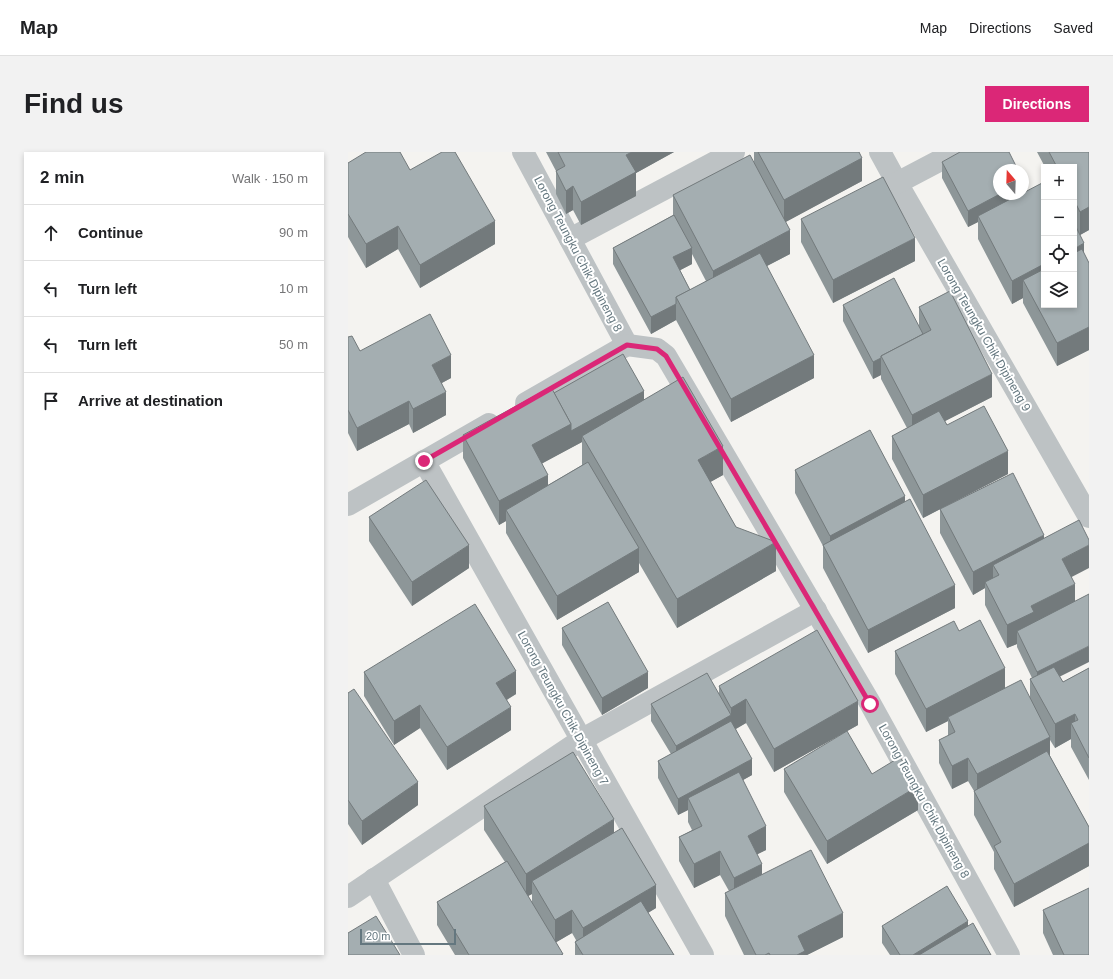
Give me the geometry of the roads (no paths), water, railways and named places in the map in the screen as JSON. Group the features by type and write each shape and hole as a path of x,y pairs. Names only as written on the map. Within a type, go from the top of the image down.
{"street":[{"name":"Lorong Teungku Chik Dipineng 8","path":"523,152 627,345 657,349 666,356 870,704 1009,955"},
{"path":"570,239 734,152"},
{"name":"Lorong Teungku Chik Dipineng 9","path":"880,152 1089,517"},
{"path":"897,184 956,152"},
{"path":"348,506 627,345"},
{"name":"Lorong Teungku Chik Dipineng 7","path":"424,461 703,955"},
{"path":"348,897 581,740 816,610"},
{"path":"374,879 414,955"}]}
